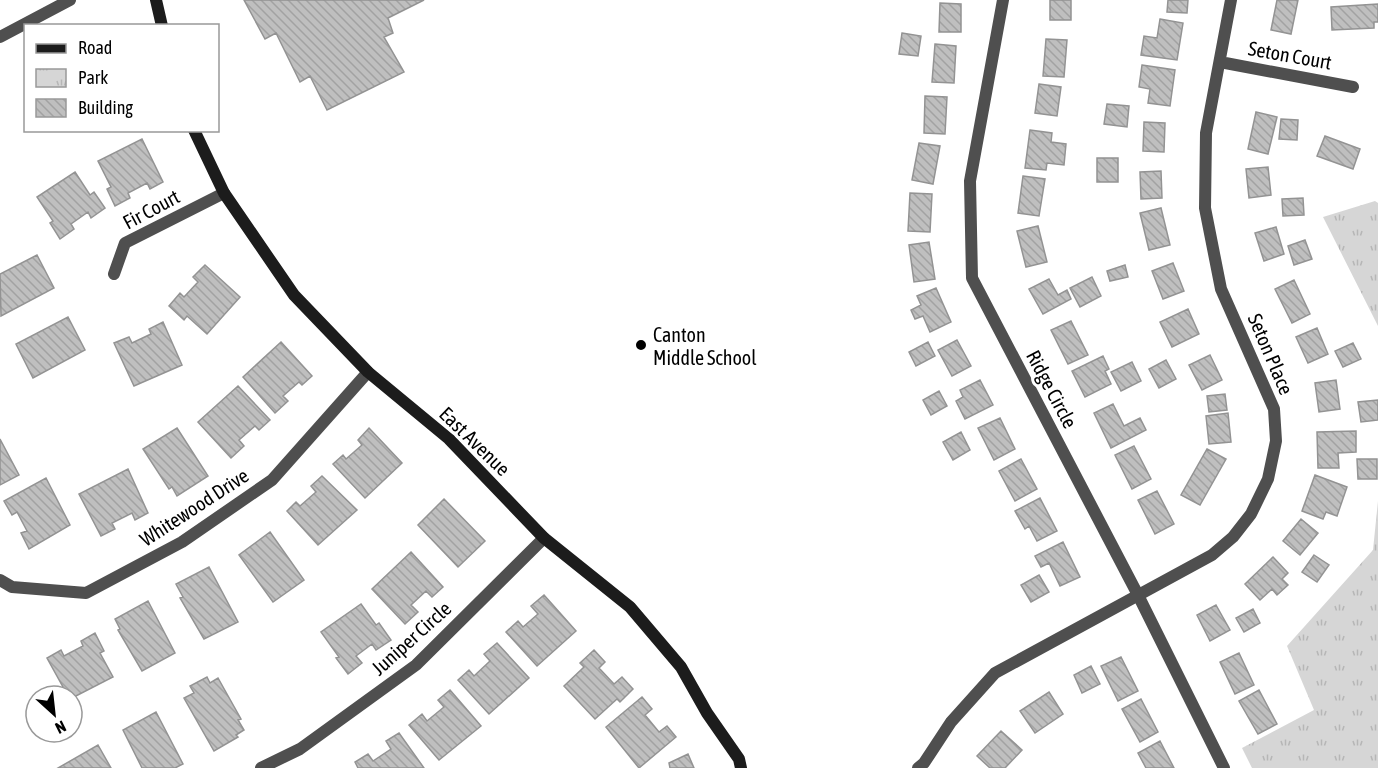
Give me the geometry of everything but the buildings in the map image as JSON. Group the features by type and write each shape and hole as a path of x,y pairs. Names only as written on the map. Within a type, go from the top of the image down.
{"street":[{"path":"24,24 69,0"},
{"path":"156,0 162,24"},
{"name":"Ridge Circle","path":"1003,0 970,181 972,278 1138,595 1224,768"},
{"name":"Seton Place","path":"924,766 951,722 995,673 1212,555 1233,537 1251,514 1268,479 1276,441 1274,409 1221,289 1205,208 1206,133 1231,0"},
{"path":"0,37 24,24"},
{"name":"Seton Court","path":"1220,62 1353,87"},
{"name":"East Avenue","path":"195,132 224,192 294,296 368,372 449,439 544,538 630,607 681,667 707,713 738,759 741,768"},
{"name":"Fir Court","path":"114,274 125,243 224,192"},
{"name":"Whitewood Drive","path":"0,580 12,587 86,593 182,542 272,480 368,372"},
{"name":"Juniper Circle","path":"261,768 300,749 416,665 544,538"}],"green space":[{"path":"1375,201 1378,203 1378,326 1323,217"},
{"path":"1378,501 1378,768 1252,768 1242,748 1314,710 1287,646 1373,550"}],"place":[{"name":"Canton Middle School","path":"641,345"}]}
